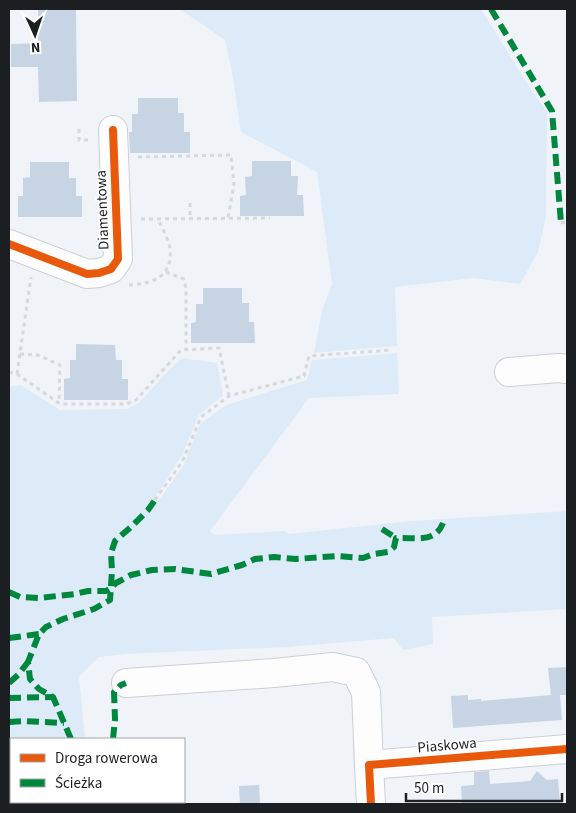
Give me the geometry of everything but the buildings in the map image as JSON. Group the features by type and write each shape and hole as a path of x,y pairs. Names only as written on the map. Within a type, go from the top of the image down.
{"street":[{"name":"Diamentowa","path":"9,244 87,274 111,269 118,258 116,219 105,136"},
{"path":"509,372 567,369"},
{"path":"126,683 333,667 356,672 366,692 371,804"},
{"name":"Piaskowa","path":"369,765 567,749"}],"path":[{"path":"79,129 79,140 92,140 105,136"},
{"path":"143,157 232,155 234,184 228,218"},
{"path":"190,203 190,218"},
{"path":"158,218 170,248 170,260 166,272 184,279 186,289 186,349"},
{"path":"116,219 270,218"},
{"path":"561,223 567,222"},
{"path":"17,374 31,281"},
{"path":"9,372 17,374 60,404 127,404 136,400 181,350 219,348 229,396"},
{"path":"155,500 182,462 200,417 229,396 304,376 309,356 392,350"},
{"path":"20,354 38,355 60,365 59,403"}],"shaded area":[{"path":"180,9 481,9 547,112 546,216 538,252 520,284 474,278 395,287 397,346 314,353 322,311 332,284 317,172 241,132 225,40"},
{"path":"397,353 399,394 309,398 210,531 215,535 284,531 289,534 411,521 567,511 567,609 432,617 433,644 403,650 394,638 286,647 125,654 99,657 79,677 85,738 10,738 9,801 9,387 21,385 60,410 127,409 139,403 182,358 217,363 223,395 199,415 182,455 154,499 159,500 183,466 200,424 226,405 307,380 312,360"}],"marked path":[{"path":"491,9 552,111 561,223"},
{"path":"71,738 53,697 39,689 30,679 28,662 39,634 46,627 63,619 94,609 110,600 111,553 115,541 148,510 155,500"},
{"path":"9,592 20,597 39,598 88,591 106,591 131,575 152,570 175,569 211,574 255,559 274,557 296,559 338,556 363,558 388,552 394,547 396,538 430,537 439,530 443,523"},
{"path":"382,529 396,538"},
{"path":"9,638 39,634"},
{"path":"9,683 28,662"},
{"path":"113,738 115,719 114,692 126,683"},
{"path":"9,698 53,697"},
{"path":"9,722 64,723"}],"cycle path":[{"path":"9,244 87,274 111,269 118,259 113,130"},
{"path":"371,804 369,765 567,749"}]}
